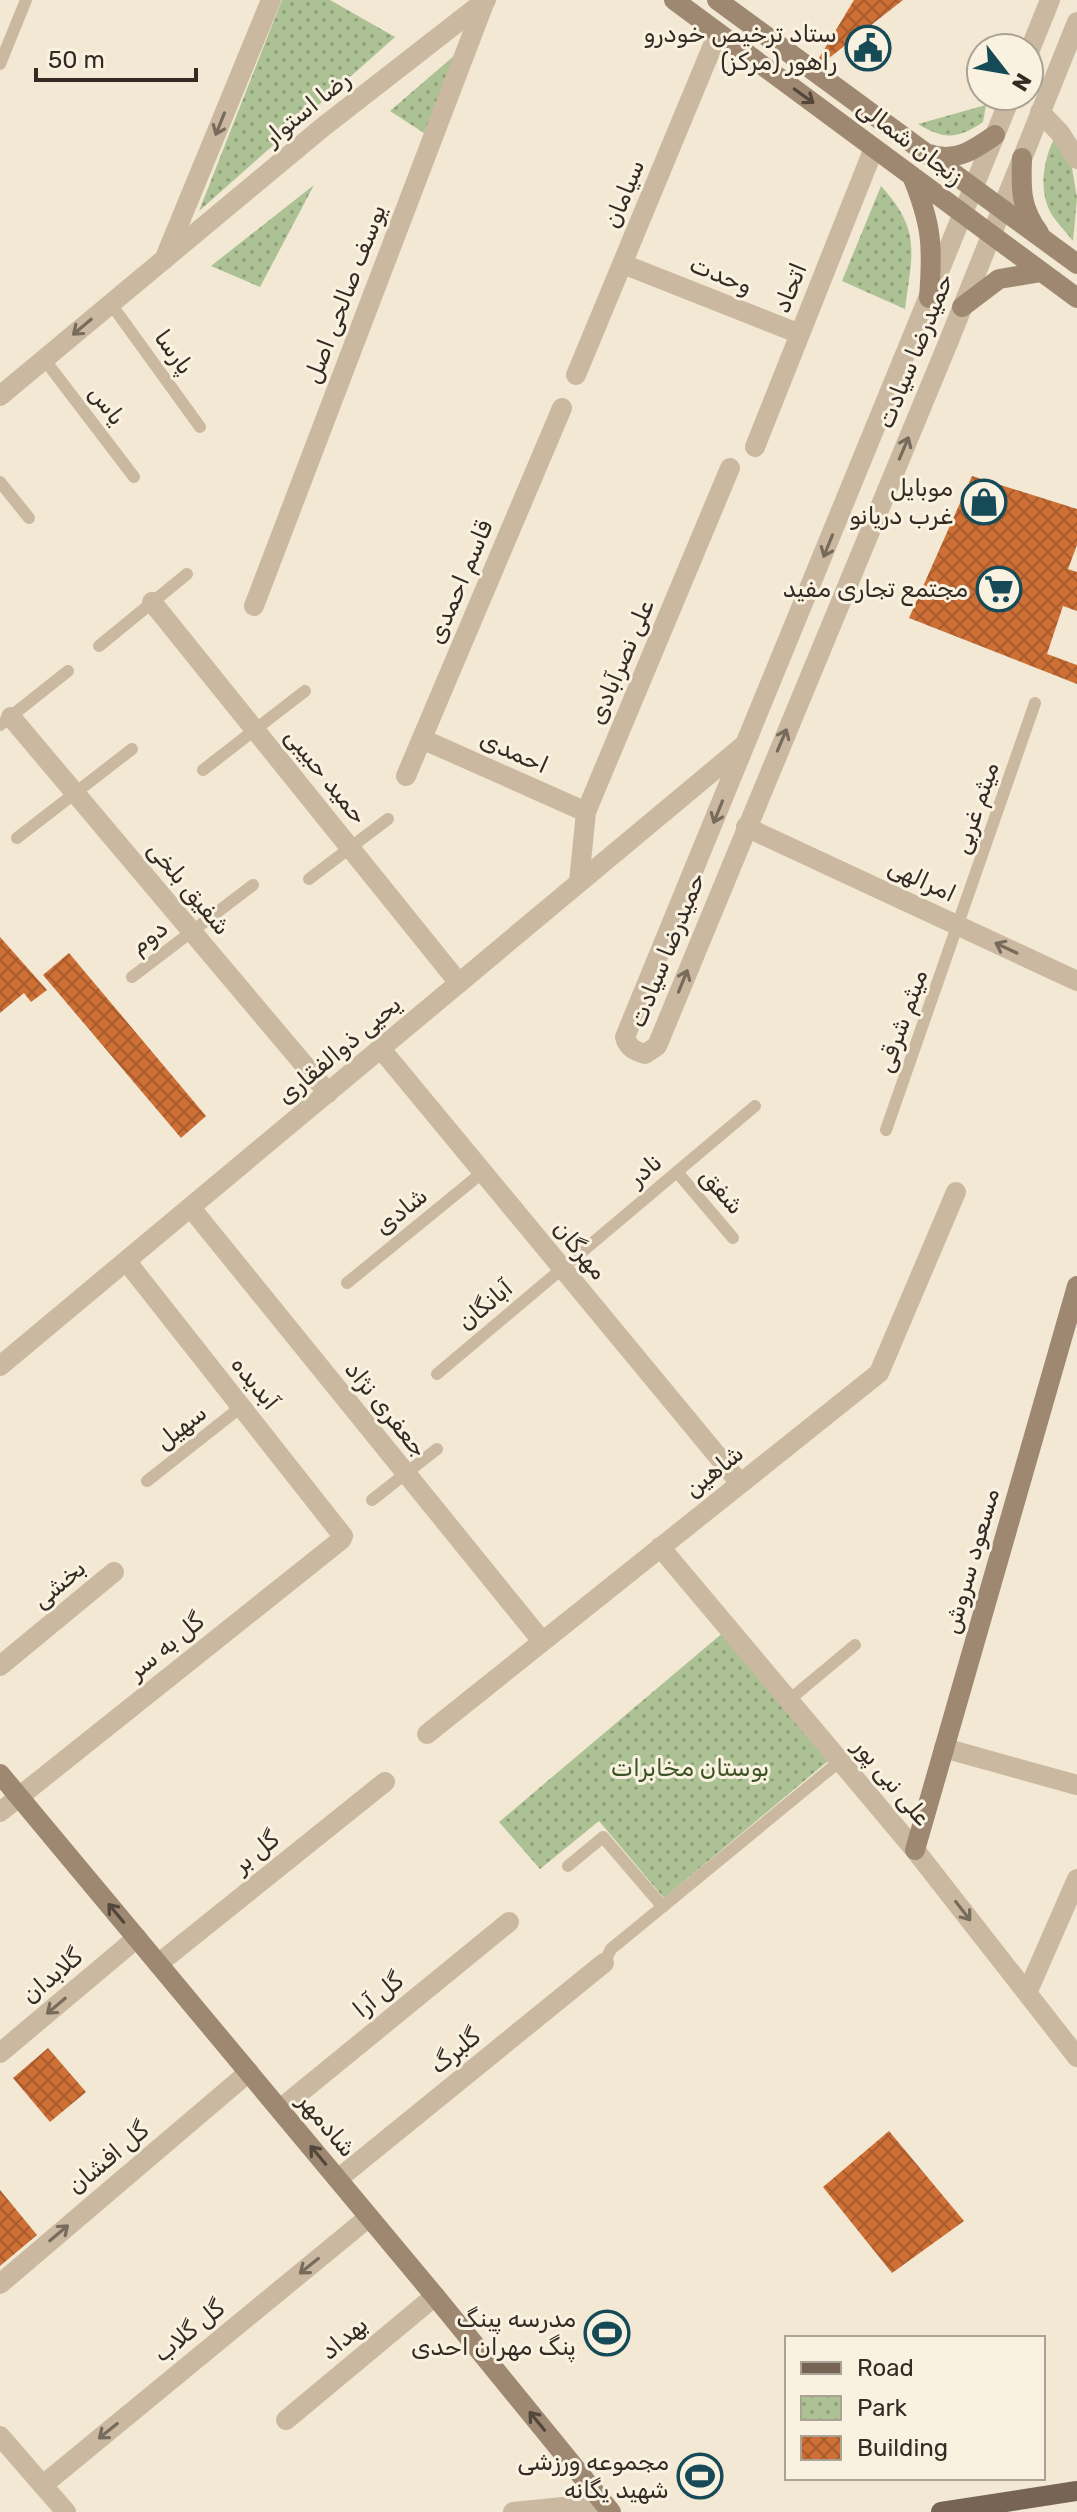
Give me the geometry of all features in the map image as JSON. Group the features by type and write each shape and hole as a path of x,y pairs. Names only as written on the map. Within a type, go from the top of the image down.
{"main road":[{"name":"زنجان شمالی","path":"674,0 1077,298"},
{"name":"زنجان شمالی","path":"717,0 1077,264"},
{"path":"921,151 939,157 957,157 976,149 995,135"},
{"path":"1022,158 1021,198 1029,219 1043,240"},
{"path":"912,176 926,212 933,252 929,298"},
{"path":"962,307 999,279 1042,272"},
{"name":"مسعود سروش","path":"915,1850 1077,1286"},
{"name":"شادمهر","path":"0,1774 435,2296 607,2508"},
{"path":"941,2512 1077,2491"}],"street":[{"name":"رضا استوار","path":"164,260 271,0"},
{"name":"رضا استوار","path":"0,396 323,127 485,0"},
{"name":"یوسف صالحی اصل","path":"254,606 485,0"},
{"path":"1037,32 1050,0"},
{"name":"حمیدرضا سیادت","path":"1045,100 1077,22"},
{"name":"سیامان","path":"576,375 718,33"},
{"name":"حمیدرضا سیادت","path":"1004,112 625,1037 637,1052 645,1054 657,1046 948,343 1040,112"},
{"path":"1040,112 1060,133 1077,159"},
{"name":"اتحاد","path":"755,447 874,148"},
{"name":"وحدت","path":"623,264 800,334"},
{"path":"916,329 939,319 948,327 948,343"},
{"name":"قاسم احمدی","path":"406,776 562,408"},
{"name":"علی نصرآبادی","path":"579,882 586,812 730,468"},
{"name":"حمید حبیبی","path":"152,602 459,983"},
{"name":"شفیق بلخی","path":"5,721 75,793 328,1093"},
{"name":"احمدی","path":"422,739 586,812"},
{"name":"یحیی ذوالفقاری","path":"0,1366 747,742"},
{"path":"711,772 721,772 730,783"},
{"name":"امرالهی","path":"746,827 1077,981"},
{"name":"مهرگان","path":"381,1049 740,1483"},
{"name":"شاهین","path":"427,1734 879,1373 956,1192"},
{"name":"جعفری نژاد","path":"191,1208 542,1641"},
{"name":"آبدیده","path":"127,1262 343,1536"},
{"name":"گل به سر","path":"0,1812 343,1536"},
{"name":"علی نبی پور","path":"660,1547 915,1850 1077,2057"},
{"name":"بخشی","path":"0,1666 114,1572"},
{"path":"944,1748 1077,1785"},
{"name":"گل بر","path":"158,1964 385,1782"},
{"path":"1027,1993 1077,1879"},
{"name":"گل آرا","path":"280,2109 509,1922"},
{"name":"گلابدان","path":"0,2053 137,1938"},
{"name":"گلبرگ","path":"338,2179 607,1956"},
{"name":"گل افشان","path":"0,2284 249,2072"},
{"name":"گل گلاب","path":"43,2485 369,2217"},
{"name":"بهداد","path":"286,2420 435,2296"},
{"path":"0,2436 66,2512"},
{"path":"513,2512 607,2508"}],"lane":[{"path":"0,64 26,0"},
{"name":"پارسا","path":"111,304 200,427"},
{"name":"یاس","path":"44,359 134,477"},
{"path":"0,482 29,518"},
{"path":"99,646 187,574"},
{"path":"5,721 68,671"},
{"path":"203,770 305,691"},
{"name":"میثم غربی","path":"959,926 1035,703"},
{"path":"17,838 132,749"},
{"path":"309,879 388,819"},
{"name":"دوم","path":"132,977 253,885"},
{"name":"میثم شرقی","path":"886,1130 959,926"},
{"name":"نادر","path":"562,1268 755,1106"},
{"name":"شادی","path":"347,1283 483,1172"},
{"name":"شفق","path":"677,1172 733,1238"},
{"name":"آبانگان","path":"437,1374 562,1268"},
{"name":"سهیل","path":"147,1481 241,1407"},
{"path":"372,1500 437,1449"},
{"path":"789,1700 855,1645"},
{"name":"گلبرگ","path":"607,1956 840,1761"},
{"path":"568,1866 603,1837 663,1907"}],"green space":[{"path":"282,0 330,0 395,37 199,211"},
{"path":"455,55 427,135 390,111"},
{"path":"965,111 985,112 983,122 958,134 943,135 918,124"},
{"path":"1054,139 1071,162 1077,198 1073,241 1052,215 1045,197 1045,167"},
{"path":"314,185 260,287 211,266"},
{"path":"881,186 903,216 911,243 905,309 842,281"},
{"name":"بوستان مخابرات","path":"725,1631 828,1761 664,1898 599,1821 540,1869 499,1822"}],"building":[{"path":"854,0 903,0 824,62 819,58"},
{"name":"مجتمع تجاری مفید","path":"972,476 1077,509 1077,545 1068,569 1077,572 1077,611 1063,606 1047,654 1077,665 1077,684 909,618"},
{"path":"0,937 47,990 31,1002 24,993 0,1013"},
{"path":"69,953 206,1116 181,1138 43,975"},
{"path":"48,2048 86,2092 50,2122 13,2078"},
{"path":"889,2131 964,2221 892,2273 823,2187"},
{"path":"0,2190 37,2235 0,2266"}],"place":[{"name":"ستاد ترخیص خودرو راهور (مرکز)","path":"868,48"},
{"name":"موبایل غرب دریانو","path":"984,502"},
{"name":"مجتمع تجاری مفید","path":"999,589"},
{"name":"مدرسه پینگ پنگ مهران احدی","path":"607,2333"},
{"name":"مجموعه ورزشی شهید یگانه","path":"700,2476"}]}
